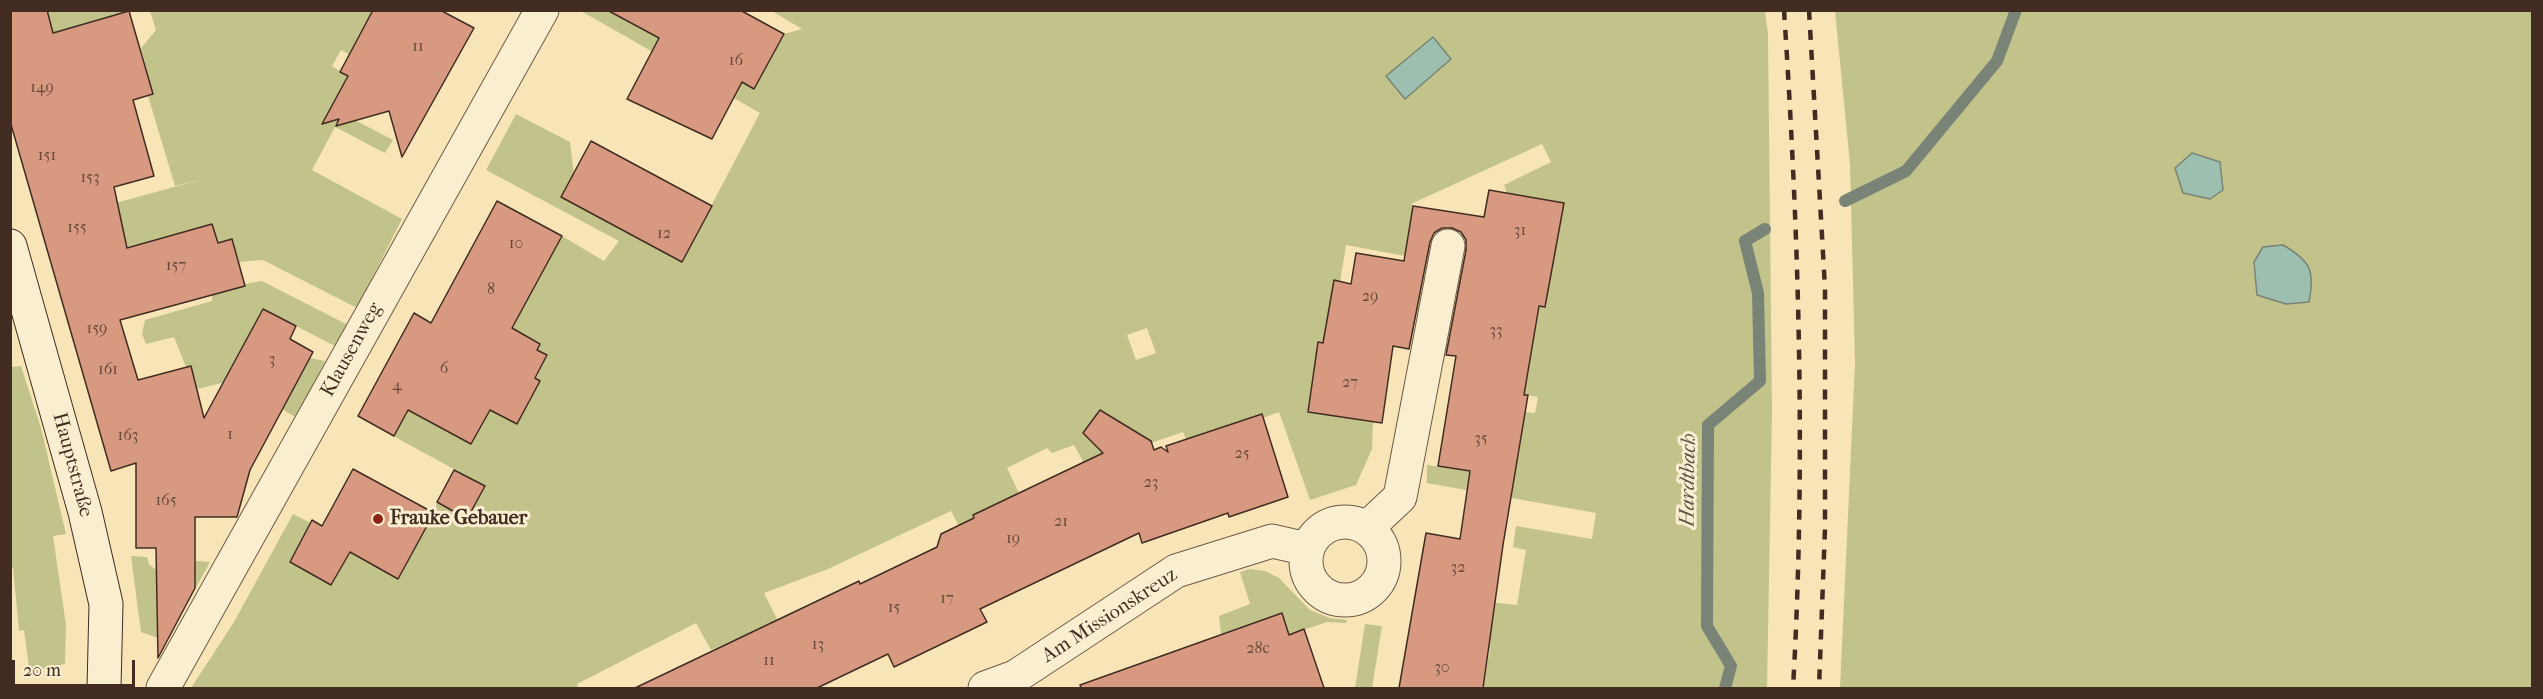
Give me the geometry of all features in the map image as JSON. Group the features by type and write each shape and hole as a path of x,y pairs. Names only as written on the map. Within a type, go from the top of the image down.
{"street":[{"name":"Klausenweg","path":"163,688 542,10"},
{"name":"Hauptstraße","path":"10,246 86,512 106,604 104,688"},
{"path":"1367,528 1400,497 1448,246"},
{"path":"1348,521 1367,528 1380,541 1385,558 1382,577 1371,591 1356,599 1332,598 1319,591 1311,583 1305,563 1307,549 1314,536 1329,524 1348,521"},
{"name":"Am Missionskreuz","path":"985,688 1015,677 1176,571 1272,541 1307,549"}],"green space":[{"path":"47,10 131,11 53,33"},
{"path":"150,11 373,11 352,56 341,50 332,66 348,76 333,103 351,118 393,140 385,153 335,127 312,170 402,219 357,308 263,260 239,262 232,239 218,243 170,236 128,247 123,231 105,206 203,179 175,186 148,96 153,94 141,48 156,30"},
{"path":"581,11 608,11 754,89 784,34 802,29 772,11 1765,11 1768,33 1772,412 1767,688 1483,688 1490,649 1482,647 1490,602 1517,605 1526,550 1513,547 1516,526 1592,539 1596,513 1427,483 1427,465 1514,478 1525,412 1535,413 1538,397 1482,388 1539,306 1546,307 1549,287 1496,278 1552,271 1564,204 1507,193 1504,185 1551,162 1542,144 1411,204 1413,206 1405,256 1346,245 1340,282 1334,281 1325,328 1342,346 1319,342 1308,412 1373,422 1372,449 1356,485 1310,500 1279,412 1263,418 1261,414 1201,434 1188,444 1183,432 1151,443 1092,477 1074,445 1052,453 1047,448 1007,468 1019,493 973,515 974,518 959,526 951,511 828,569 764,593 778,621 711,650 696,623 577,684 579,688 191,688 234,622 293,514 311,523 290,562 331,585 350,552 398,579 434,513 437,502 467,518 485,486 393,436 407,410 458,437 478,433 490,409 517,424 540,382 536,379 547,355 537,350 540,343 512,328 562,236 604,261 619,241 486,170 516,114 570,142 574,174 562,197 682,261 760,113","holes":["1147,328 1156,353 1136,360 1127,335"]},
{"path":"1835,11 2532,11 2532,688 1840,688 1855,364 1850,164"},
{"path":"262,281 348,325 337,347 263,309 235,362 290,395 310,358 325,361 297,418 233,380 198,389 191,366 186,367 174,337 146,344 142,334 145,320 212,301 212,293"},
{"path":"21,366 41,428 66,534 53,536 66,625 65,664 42,669 42,672 30,675 24,630 19,631 13,568 10,568 11,367"},
{"path":"131,556 147,557 149,564 156,570 180,569 186,560 210,562 188,602 157,601 158,638 141,632"},
{"path":"1250,569 1265,571 1279,578 1310,610 1330,618 1347,620 1346,623 1327,622 1289,635 1278,614 1221,634 1219,616 1250,604 1240,572"},
{"path":"1365,624 1382,626 1372,688 1355,688"}],"shaded area":[{"path":"1433,37 1451,59 1405,99 1386,76"},
{"path":"2192,153 2220,162 2223,190 2210,199 2183,193 2175,168"},
{"path":"2283,245 2300,256 2309,268 2311,282 2309,302 2286,304 2257,295 2254,262 2263,247"}],"building":[{"path":"10,10 47,10 53,33 129,11 153,94 133,100 154,176 114,187 127,248 212,224 218,243 232,239 245,286 120,320 138,380 191,366 204,418 263,309 296,326 290,339 313,352 250,470 237,517 195,517 195,588 158,658 156,548 136,548 136,463 111,471 10,121"},
{"path":"373,10 440,10 474,28 402,157 389,111 336,126 339,119 322,124 348,76 340,72"},
{"path":"607,10 740,10 784,34 754,89 742,82 712,139 627,99 659,38"},
{"path":"591,141 712,206 682,262 561,197"},
{"path":"1489,190 1564,203 1545,307 1539,306 1524,395 1528,395 1503,545 1483,688 1399,688 1426,533 1460,539 1470,471 1438,466 1456,356 1446,355 1466,250 1466,240 1461,232 1452,228 1442,228 1434,233 1430,242 1409,349 1393,346 1382,423 1308,412 1318,342 1323,343 1334,280 1351,284 1356,253 1404,261 1413,206 1484,217"},
{"path":"497,201 562,236 512,328 540,344 537,350 547,355 535,378 540,381 517,424 490,410 471,444 408,410 394,436 358,416 414,313 431,323"},
{"path":"1100,410 1151,441 1154,450 1161,447 1168,452 1166,446 1262,414 1288,497 1229,517 1228,513 1142,543 1139,533 980,609 987,622 894,667 888,654 817,688 635,688 859,581 860,584 937,547 941,534 974,518 973,515 1103,453 1083,433"},
{"name":"Frauke Gebauer","path":"353,469 434,513 398,579 350,552 331,585 290,562 312,520 322,526"},
{"path":"454,470 485,486 467,519 437,502"},
{"path":"1282,613 1289,635 1304,629 1324,688 1081,688 1080,685"}],"waterway":[{"name":"Hardtbach","path":"1845,201 1906,171 1997,61 2016,10"},
{"name":"Hardtbach","path":"1725,688 1731,666 1707,626 1708,425 1760,381 1758,293 1745,241 1765,229"}],"railway":[{"path":"1784,10 1794,180 1799,349 1799,519 1793,688"},
{"path":"1809,10 1825,288 1825,528 1819,688"}],"place":[{"name":"Frauke Gebauer","path":"378,519"}]}
